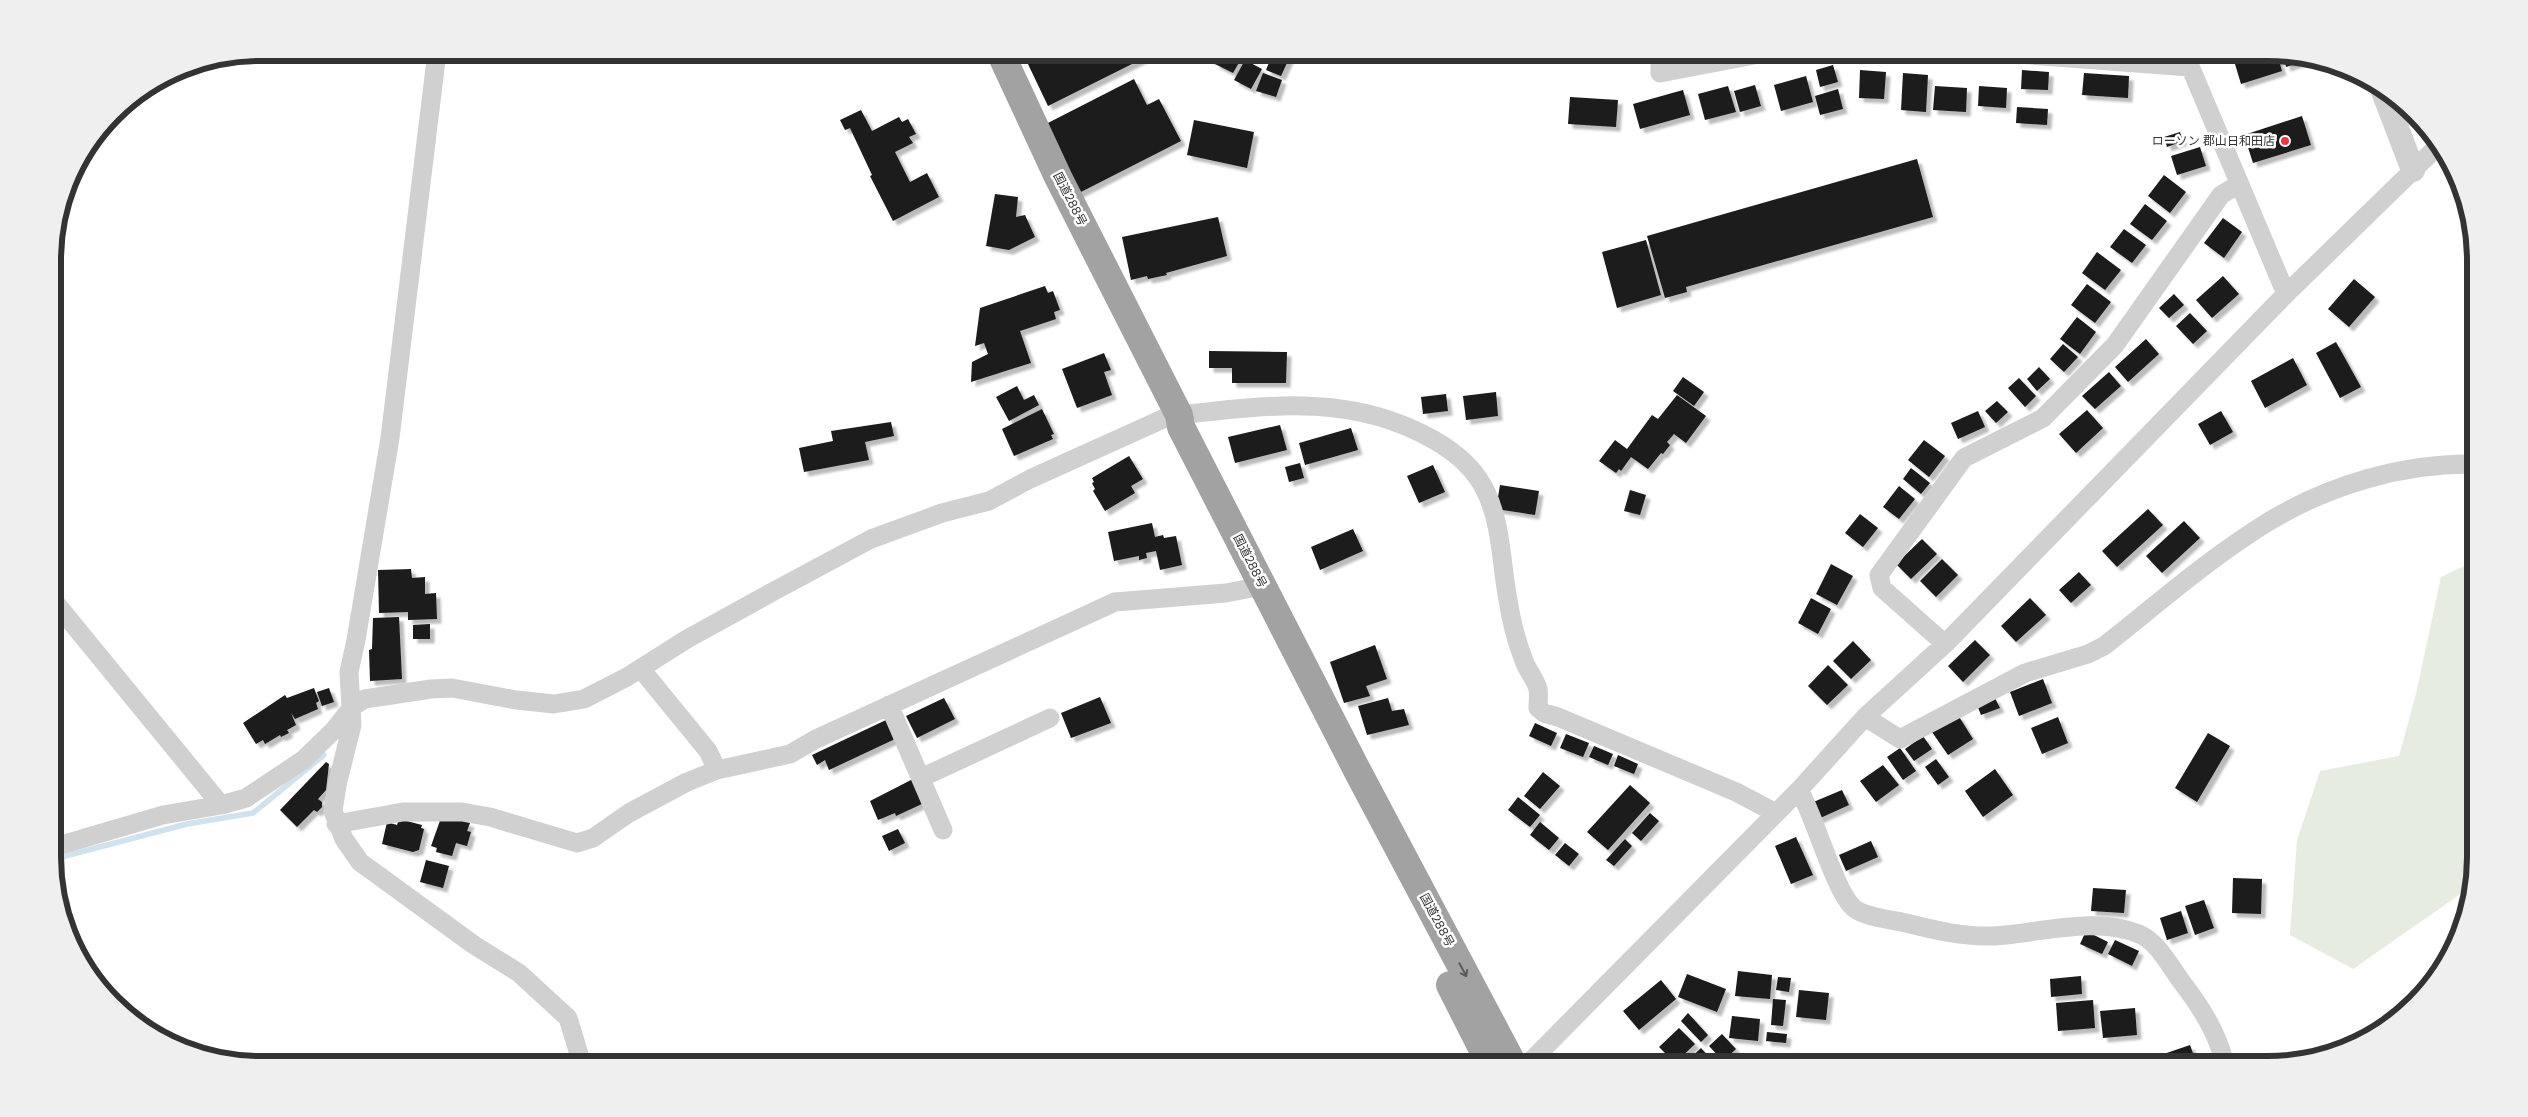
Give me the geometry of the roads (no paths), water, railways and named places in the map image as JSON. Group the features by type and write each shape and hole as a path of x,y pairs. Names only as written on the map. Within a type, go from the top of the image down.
{"highway":[{"name":"国道288号","path":"992,61 1042,175 1172,416"},
{"name":"国道288号","path":"1004,61 1172,416 1258,587 1509,1056"},
{"name":"国道288号","path":"1258,587 1290,658 1428,942 1486,1056"}],"street":[{"path":"437,61 390,438 349,672 352,724 337,785 333,812 336,824 351,852 360,862 474,945 519,973 568,1018 580,1056"},
{"path":"1660,61 1660,73 1723,61"},
{"path":"2187,61 2286,294"},
{"path":"2386,100 2413,170"},
{"path":"1536,1056 1774,812 1798,790 1864,717 1945,644 2286,294 2433,150"},
{"path":"1945,644 1882,588 1879,575 1964,458 2043,418 2115,345 2221,195 2239,184"},
{"path":"61,844 163,815 221,805 246,798 303,760 334,730 352,707 366,700 431,689 452,688 516,700 554,704 572,703 589,697 640,669 687,639 871,539 928,518 989,501 1172,416 1245,408 1329,406 1362,411 1390,419 1453,452 1481,482 1488,495 1502,554 1508,599 1523,660 1538,689 1538,708 1544,713 1558,717 1736,792 1774,812"},
{"path":"1864,717 1900,739 2025,673 2088,654 2104,646 2268,522 2296,508 2332,492 2384,474 2421,467 2467,464"},
{"path":"336,824 403,812 462,812 490,817 577,843 593,838 629,813 672,789 717,770 790,754 816,739 1115,602 1258,587"},
{"path":"61,611 221,805"},
{"path":"640,669 708,751 717,770"},
{"path":"889,705 944,830"},
{"path":"920,778 1050,718"},
{"path":"1798,790 1809,807 1842,894 1855,909 1914,925 1970,935 2000,936 2048,928 2086,926 2110,927 2139,934 2158,950 2199,1006 2215,1034 2222,1056"}],"waterway":[{"path":"61,857 187,824 253,813 324,755"}],"place":[{"name":"ローソン 郡山日和田店","path":"2285,141"}]}
